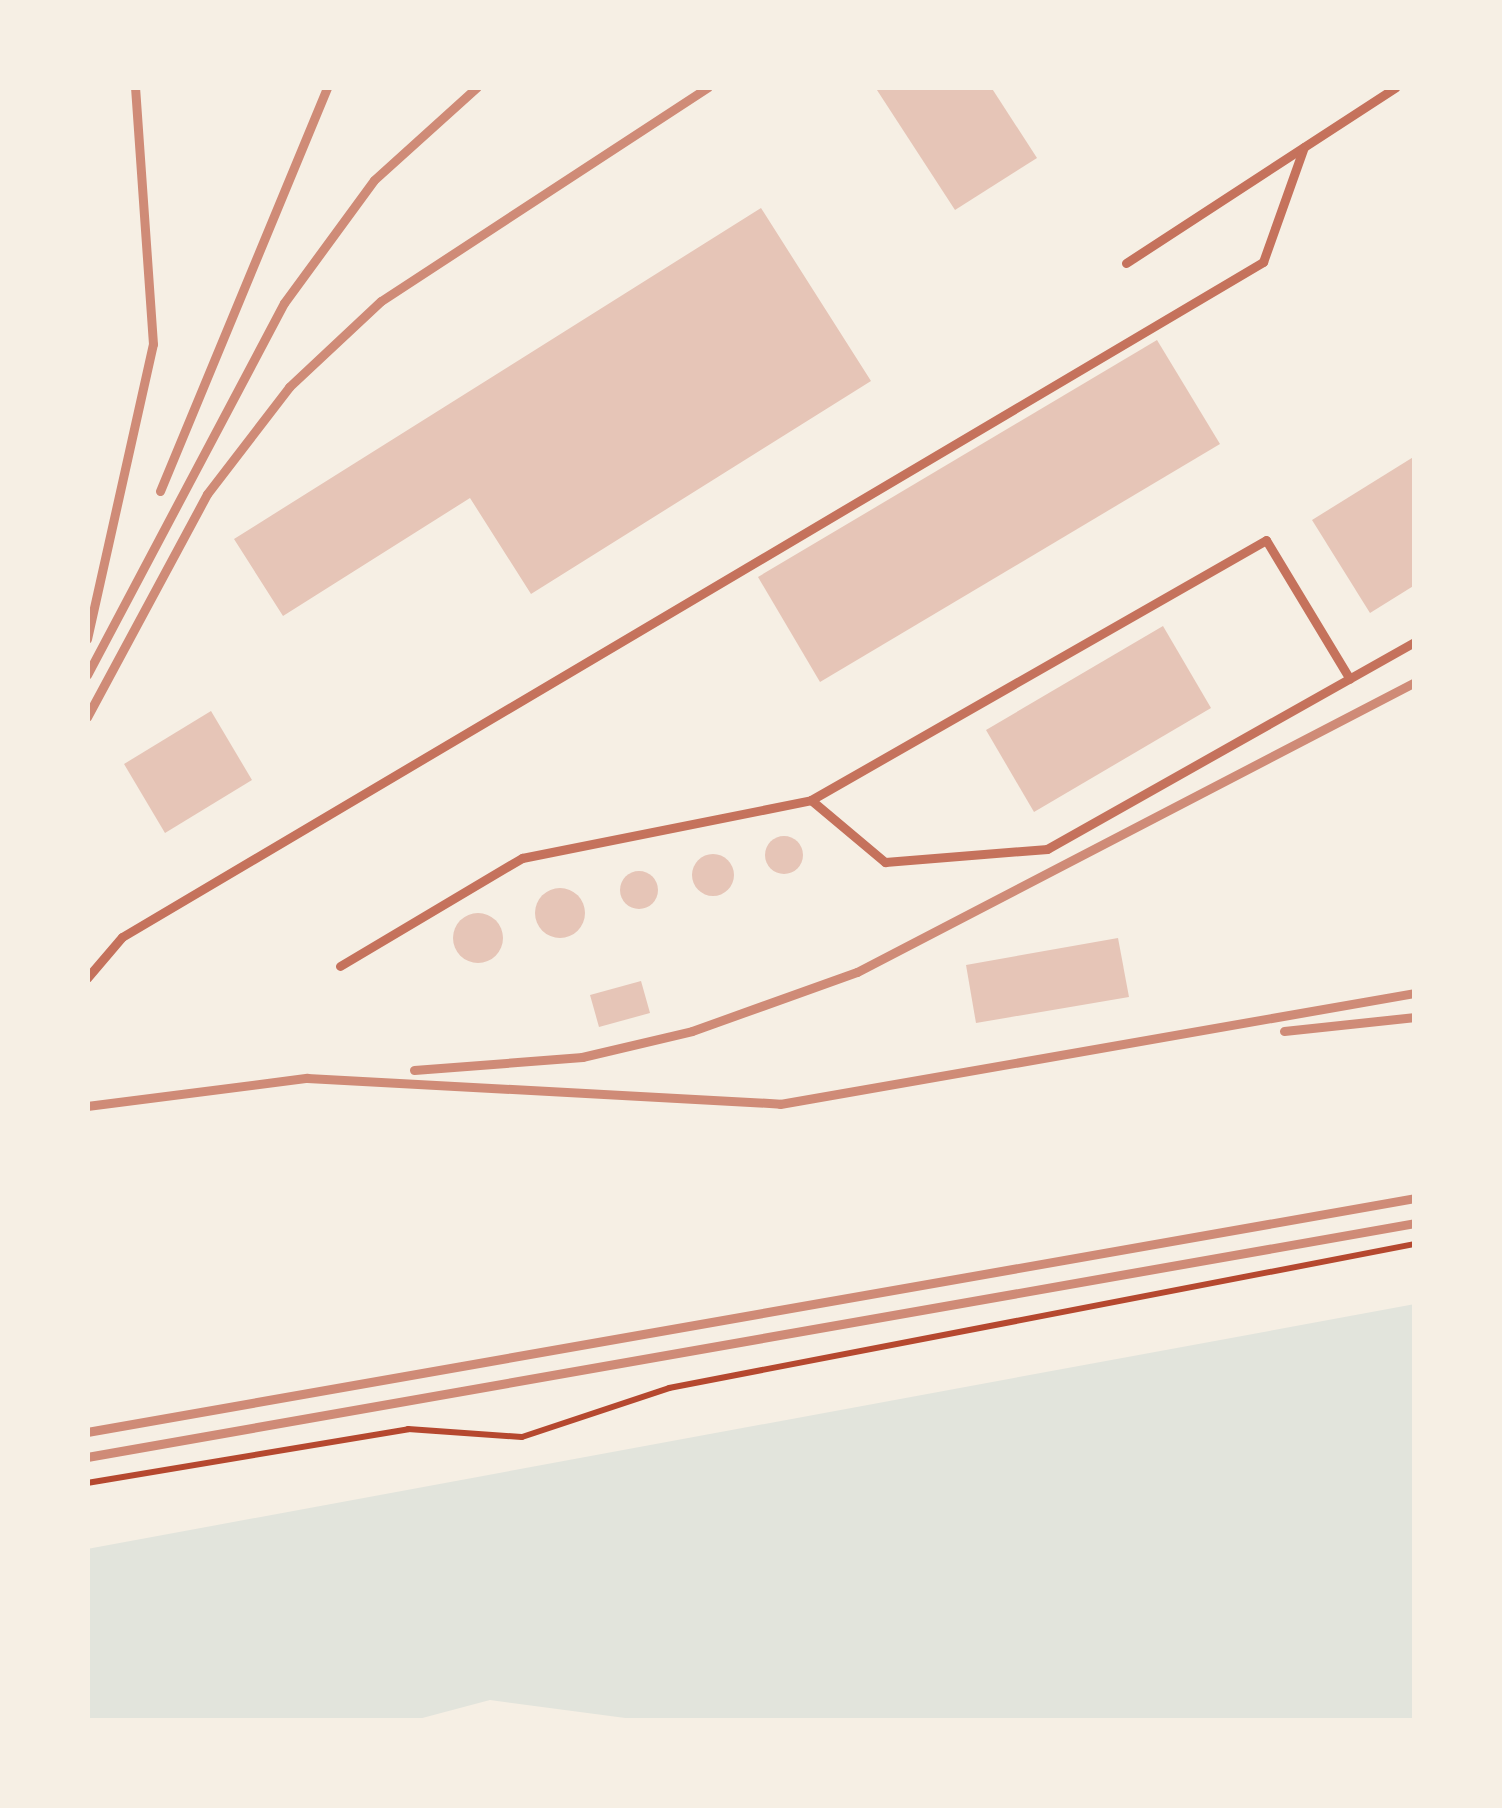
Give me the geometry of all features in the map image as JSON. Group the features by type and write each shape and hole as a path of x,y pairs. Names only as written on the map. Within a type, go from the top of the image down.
{"lane":[{"path":"1126,263 1396,87"},
{"path":"87,978 122,937 1263,262 1304,147"},
{"path":"340,966 522,858 811,800 1266,540 1350,679"},
{"path":"811,800 885,862 1047,849 1415,642"}],"path":[{"path":"87,1483 408,1430 522,1438 669,1388 1415,1244"}],"shaded area":[{"path":"1415,1304 1415,1721 648,1721 490,1700 411,1721 87,1721 87,1549"}],"building":[{"path":"875,87 991,87 1037,158 955,210"},
{"path":"761,208 871,381 531,594 470,498 283,616 234,539"},
{"path":"1157,340 1220,444 820,682 758,577"},
{"path":"1415,456 1415,585 1370,613 1312,520"},
{"path":"1163,626 1211,708 1034,812 986,730"},
{"path":"211,711 252,780 165,833 124,764"},
{"path":"784,836 797,842 803,855 797,868 784,874 771,868 765,855 771,842"},
{"path":"713,854 728,860 734,875 728,890 713,896 698,890 692,875 698,860"},
{"path":"639,871 653,876 658,890 653,904 639,909 625,904 620,890 625,876"},
{"path":"560,888 578,895 585,913 578,931 560,938 542,931 535,913 542,895"},
{"path":"478,913 496,920 503,938 496,956 478,963 460,956 453,938 460,920"},
{"path":"1118,938 1129,997 976,1023 966,965"},
{"path":"641,981 650,1013 599,1027 590,995"}],"railway":[{"path":"87,639 153,344 135,87"},
{"path":"160,491 327,87"},
{"path":"87,675 284,303 374,180 477,87"},
{"path":"87,717 207,494 289,387 381,301 708,87"},
{"path":"414,1070 582,1057 692,1031 857,972 1415,682"},
{"path":"87,1106 307,1078 780,1104 1415,993"},
{"path":"1284,1031 1415,1017"},
{"path":"87,1432 1415,1198"},
{"path":"87,1457 1415,1223"}]}
